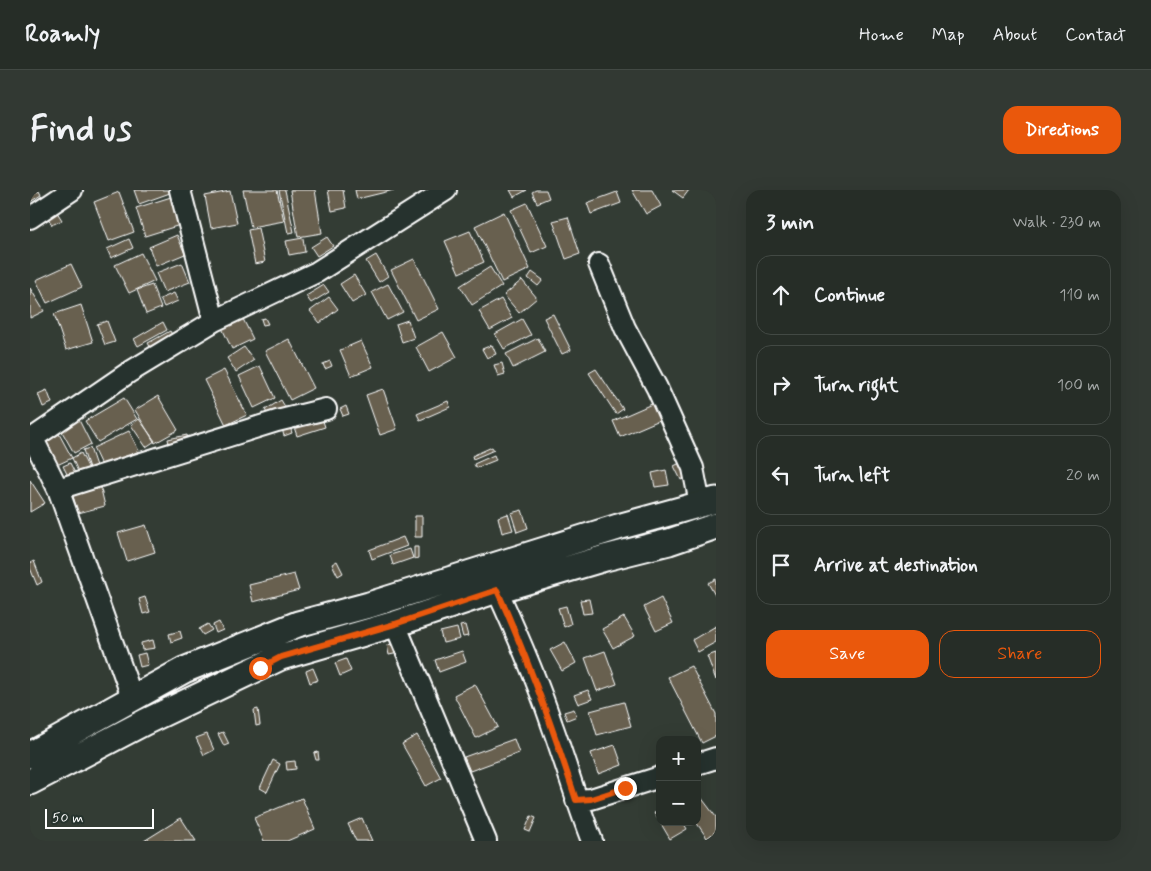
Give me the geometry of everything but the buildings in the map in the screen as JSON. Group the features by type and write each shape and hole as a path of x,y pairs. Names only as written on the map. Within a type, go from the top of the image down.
{"main road":[{"path":"30,755 184,670 298,624 370,605 618,527 708,502"},
{"path":"30,782 145,722 281,657 395,624 497,590 605,558 669,542 716,526"}],"street":[{"path":"30,218 72,190"},
{"path":"180,190 214,321"},
{"path":"132,697 58,488 31,440 128,373 214,321 317,272 446,190"},
{"path":"599,264 625,328 657,388 708,502"},
{"path":"58,488 277,421 326,409"},
{"path":"497,590 523,649 549,716 576,800 592,841"},
{"path":"395,624 486,841"},
{"path":"701,763 716,758"},
{"path":"576,800 591,799 656,778"}],"route":[{"path":"260,668 281,657 395,624 444,606 497,590 523,649 552,724 576,800 591,799 625,788"}]}
